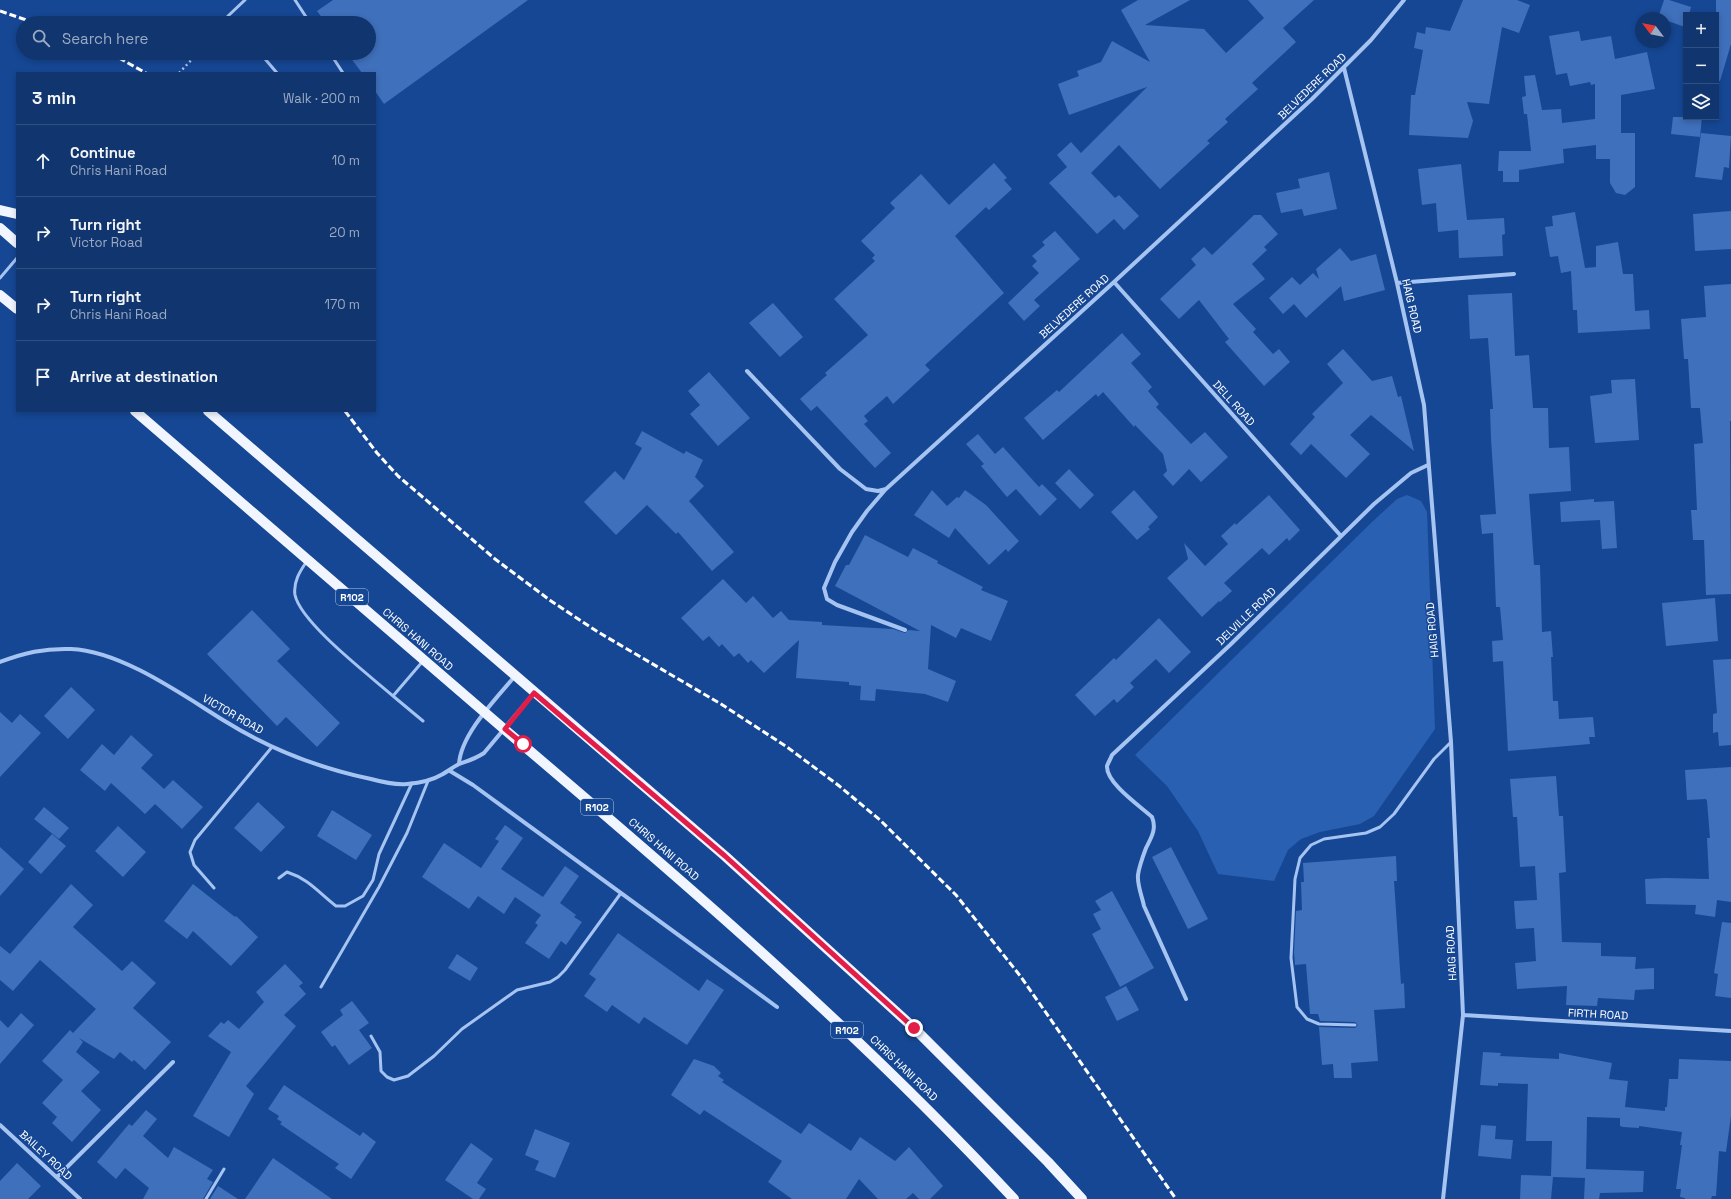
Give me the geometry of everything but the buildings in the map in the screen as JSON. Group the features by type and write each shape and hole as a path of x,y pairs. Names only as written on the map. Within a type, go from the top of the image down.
{"main road":[{"path":"0,210 16,214"},
{"path":"0,228 16,242"},
{"path":"0,295 16,308"},
{"name":"CHRIS HANI ROAD","path":"136,412 671,870 838,1020 918,1098 1014,1199"},
{"path":"209,412 725,856 914,1028 1048,1162 1082,1199"}],"street":[{"name":"BELVEDERE ROAD","path":"905,630 837,605 827,598 824,588 835,562 852,532 867,511 886,488 1114,282 1312,99 1371,40 1404,0"},
{"name":"HAIG ROAD","path":"1344,68 1398,283 1424,405 1450,742 1463,1015 1443,1199"},
{"path":"1398,283 1514,274"},
{"name":"DELL ROAD","path":"1114,282 1341,536"},
{"path":"747,371 845,474 866,489 878,491 886,488"},
{"name":"DELVILLE ROAD","path":"1186,999 1144,906 1140,890 1138,876 1146,848 1152,839 1154,822 1152,817 1112,782 1107,766 1112,755 1230,645 1374,504 1411,473 1428,465"},
{"name":"VICTOR ROAD","path":"0,662 36,650 71,649 106,656 140,671 182,694 224,721 272,747 323,766 362,777 386,782 407,784 428,781 450,771 459,764 474,759 484,753 534,693"},
{"path":"459,764 459,755 468,736 515,676"},
{"path":"450,771 473,784 777,1007"},
{"name":"FIRTH ROAD","path":"1463,1015 1731,1031"},
{"path":"57,1177 173,1062"},
{"name":"BAILEY ROAD","path":"0,1125 80,1199"}],"lane":[{"path":"228,16 245,0"},
{"path":"295,0 305,16"},
{"path":"266,60 276,72"},
{"path":"335,60 342,72"},
{"path":"0,278 16,259"},
{"path":"308,559 298,575 295,585 297,599 304,611 331,642 422,721"},
{"path":"392,696 424,660"},
{"path":"1355,1024 1319,1024 1307,1019 1297,1007 1291,958 1295,879 1300,858 1311,845 1324,839 1366,833 1380,827 1394,814 1430,764 1450,742"},
{"path":"214,888 194,865 190,852 195,840 272,747"},
{"path":"321,987 378,888 404,839 428,781"},
{"path":"279,878 287,872 293,874 310,883 336,906 345,906 363,896 373,880 379,854 412,783"},
{"path":"371,1036 380,1052 381,1071 387,1077 394,1080 408,1076 434,1056 462,1029 517,990 550,982 558,977 565,970 621,893"},
{"path":"206,1199 224,1168"}],"path":[{"path":"180,72 191,60"}],"shaded area":[{"path":"1407,495 1421,501 1427,512 1435,729 1374,816 1360,824 1320,832 1301,839 1288,850 1274,881 1218,874 1198,831 1167,786 1135,755 1372,522 1397,499"}],"railway":[{"path":"0,11 16,16"},
{"path":"123,60 144,72"},
{"path":"346,412 377,453 398,476 495,559 551,601 598,632 721,704 787,747 838,785 880,820 956,895 1021,977 1176,1199"}],"route":[{"path":"523,744 505,729 534,693 725,856 914,1028"}]}
